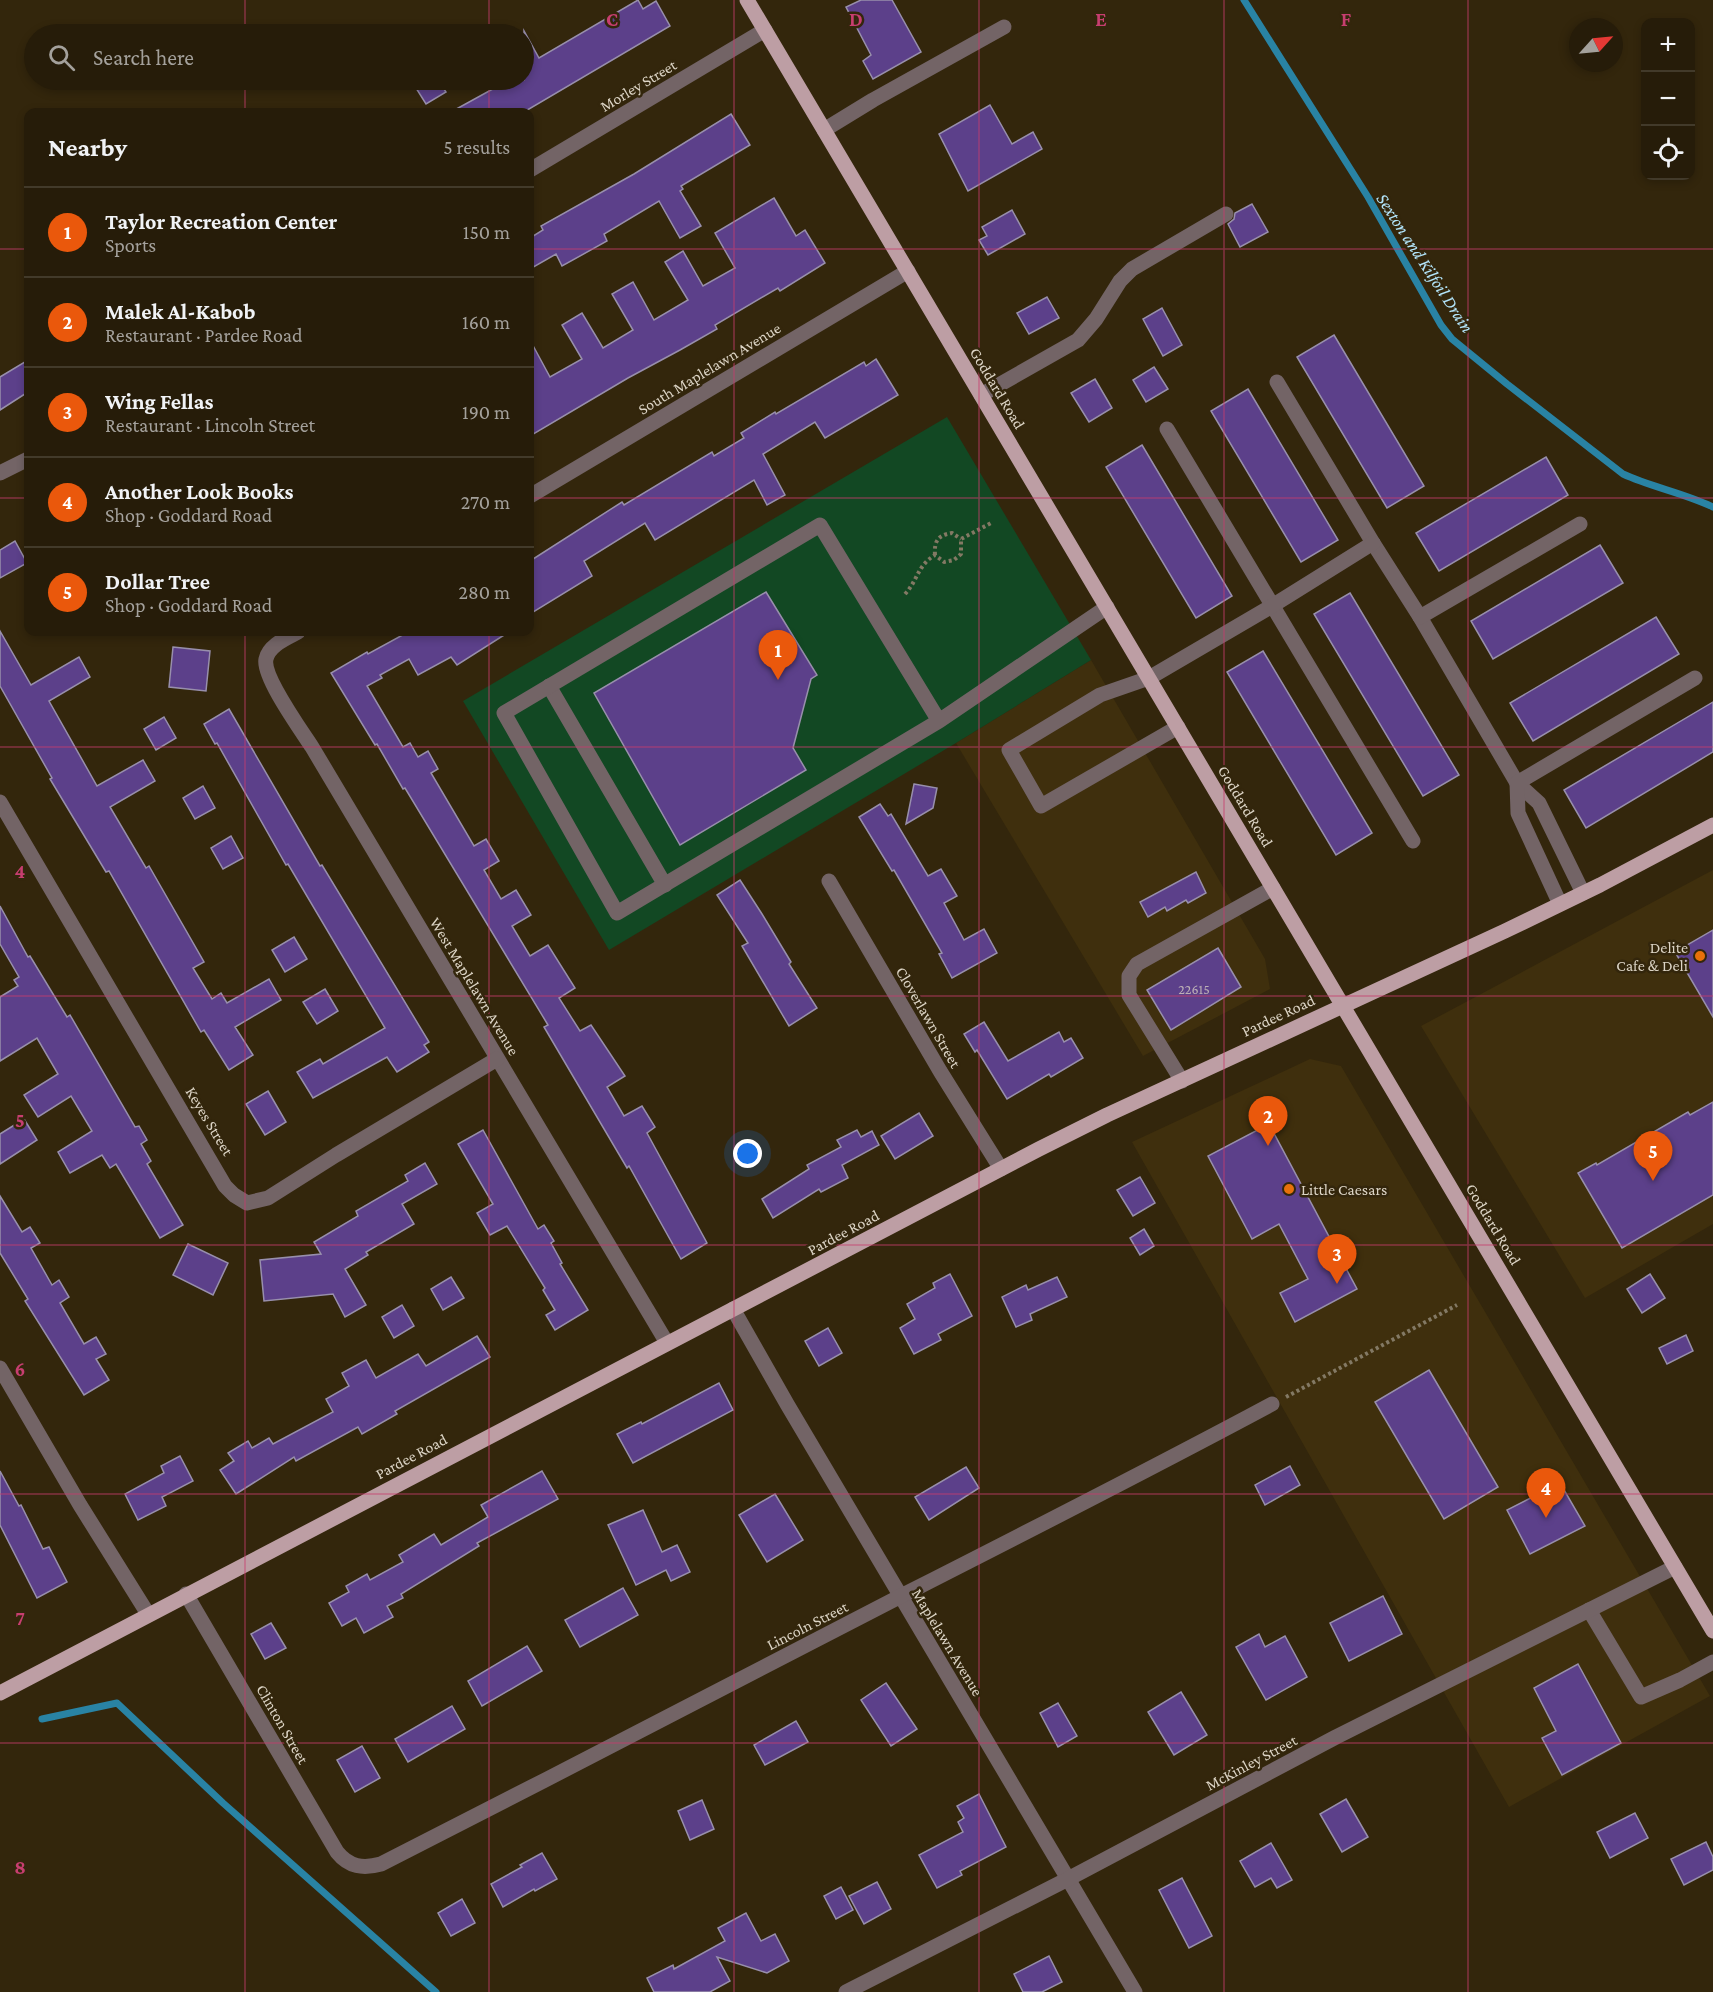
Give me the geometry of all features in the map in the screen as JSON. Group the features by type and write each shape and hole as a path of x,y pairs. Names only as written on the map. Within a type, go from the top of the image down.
{"main road":[{"name":"Goddard Road","path":"747,0 1713,1631"},
{"name":"Pardee Road","path":"0,1693 1107,1115 1583,893 1713,825"}],"street":[{"path":"824,129 1004,27"},
{"name":"Morley Street","path":"534,168 765,30"},
{"path":"981,395 1078,340 1096,319 1120,281 1132,269 1226,214"},
{"name":"South Maplelawn Avenue","path":"534,494 908,271"},
{"path":"1276,382 1420,617 1517,783 1539,803 1583,893"},
{"path":"1167,429 1413,841"},
{"path":"0,473 24,461"},
{"path":"1420,617 1580,524"},
{"path":"939,721 820,525 504,713 617,913 939,721 1107,607"},
{"path":"1178,727 1041,806 1009,750 1101,695 1149,678 1272,606 1373,543"},
{"name":"West Maplelawn Avenue","path":"291,636 274,646 266,658 266,669 272,684 312,747 667,1343"},
{"path":"1517,783 1695,678"},
{"path":"549,686 665,885"},
{"path":"1517,783 1518,813 1560,904"},
{"name":"Keyes Street","path":"0,802 225,1186 247,1203 268,1198 497,1059"},
{"name":"Cloverlawn Street","path":"829,881 940,1071 1001,1169"},
{"path":"1182,1081 1130,995 1129,976 1137,964 1273,888"},
{"name":"Maplelawn Avenue","path":"733,1309 1135,1992"},
{"path":"1,1372 148,1614"},
{"name":"Lincoln Street","path":"354,1866 367,1868 381,1864 900,1596 1106,1493 1272,1404"},
{"name":"McKinley Street","path":"846,1992 1068,1879 1336,1737 1675,1567"},
{"name":"Clinton Street","path":"186,1594 337,1852 342,1859 354,1866"},
{"path":"1589,1610 1641,1697 1713,1662"}],"path":[{"path":"961,539 993,522"},
{"path":"905,594 921,566 935,555 936,540 940,536 952,533 961,539"},
{"path":"935,555 945,562 954,560 961,554 961,539"},
{"path":"1272,1404 1457,1305"}],"shaded area":[{"path":"1091,660 1265,959 1270,989 1143,1056 956,743"},
{"path":"1713,870 1713,1224 1585,1298 1421,1026"},
{"path":"1310,1059 1341,1066 1710,1696 1509,1807 1132,1142"}],"green space":[{"path":"947,417 1091,660 609,950 463,701"}],"building":[{"path":"638,0 643,9 656,1 670,26 531,108 458,108 491,90 534,90 534,49 539,58"},
{"path":"861,0 892,0 921,52 873,79 863,61 871,55 846,7"},
{"path":"417,90 445,90 446,92 426,104"},
{"path":"990,105 1012,144 1033,132 1042,149 968,191 939,134"},
{"path":"731,114 750,145 681,186 683,189 680,191 701,226 680,238 659,201 604,234 607,241 562,266 556,254 534,267 534,236 543,230 541,226 634,174"},
{"path":"774,198 796,236 805,230 825,263 780,291 778,288 715,325 717,329 534,434 534,347 550,377 582,359 562,325 582,313 603,348 633,330 612,294 633,282 654,320 688,300 665,262 683,251 703,286 735,268 715,233"},
{"path":"1252,204 1268,232 1240,247 1228,224 1234,219 1235,213"},
{"path":"1012,210 1025,234 988,255 979,240 987,236 982,227"},
{"path":"1047,297 1059,318 1029,334 1017,313"},
{"path":"1162,308 1182,345 1163,356 1143,319"},
{"path":"1334,335 1424,486 1387,508 1297,357"},
{"path":"876,359 898,395 825,438 815,422 763,454 785,495 767,505 754,480 655,540 645,523 584,561 592,576 534,612 534,558 622,502 624,505 712,452 714,456 744,438 741,433 775,412 776,414 864,362 866,366"},
{"path":"24,362 24,395 0,410 0,377"},
{"path":"1154,367 1168,389 1146,402 1133,380"},
{"path":"1095,379 1112,408 1089,422 1071,393"},
{"path":"1248,389 1338,540 1301,562 1211,411"},
{"path":"1142,445 1232,596 1196,618 1106,467"},
{"path":"1546,457 1568,495 1439,571 1416,533"},
{"path":"15,541 24,558 24,565 0,578 0,550"},
{"path":"1600,545 1623,583 1493,659 1471,621"},
{"path":"766,592 817,675 811,679 793,748 806,770 680,845 594,693"},
{"path":"1350,593 1459,775 1423,796 1314,614"},
{"path":"1656,617 1679,654 1533,741 1510,703"},
{"path":"0,631 31,685 79,657 90,677 49,701 97,786 143,760 155,781 110,807 146,868 149,866 204,962 193,968 212,999 221,993 227,1003 269,979 281,1000 235,1027 253,1055 229,1070 204,1030 201,1032 109,871 106,872 50,779 52,778 0,686"},
{"path":"401,636 503,636 457,665 451,657 418,675 409,659 380,675 382,678 367,686 403,747 410,743 418,757 428,751 438,769 431,773 474,846 486,839 499,861 484,870 501,899 516,890 531,915 512,926 530,956 548,945 575,988 559,998 580,1031 591,1025 625,1076 607,1087 624,1116 642,1106 655,1127 647,1133 707,1243 681,1259 629,1166 627,1168 544,1027 548,1025 405,788 403,789 331,673 367,652 368,654"},
{"path":"173,647 210,651 206,691 169,687"},
{"path":"1263,651 1372,833 1336,855 1227,672"},
{"path":"1713,702 1713,752 1586,828 1564,790"},
{"path":"229,709 320,866 322,865 429,1042 424,1045 429,1052 397,1072 387,1057 313,1098 297,1072 320,1059 323,1064 385,1028 204,724"},
{"path":"164,717 176,738 156,750 144,729"},
{"path":"914,784 937,788 933,808 906,824"},
{"path":"203,786 215,808 195,819 183,798"},
{"path":"880,804 888,816 891,814 928,876 941,869 957,896 944,903 964,940 984,929 997,953 952,978 939,954 942,953 894,870 892,871 859,817"},
{"path":"231,836 243,858 223,869 211,848"},
{"path":"1196,872 1206,893 1188,903 1186,900 1167,911 1165,907 1148,917 1140,902"},
{"path":"740,880 817,1008 789,1026 742,946 748,943 717,895"},
{"path":"0,906 28,957 30,956 67,1017 70,1015 135,1127 139,1126 147,1140 141,1144 151,1161 147,1164 183,1225 160,1238 116,1164 110,1168 102,1155 70,1173 58,1152 92,1131 71,1096 38,1117 24,1095 58,1074 37,1038 0,1061 0,997 18,986 14,980 19,977 0,944"},
{"path":"1713,930 1713,1017 1675,952"},
{"path":"294,937 307,959 285,972 272,950"},
{"path":"1218,948 1241,987 1171,1030 1147,990"},
{"path":"325,989 338,1011 317,1024 303,1002"},
{"path":"984,1022 1008,1061 1059,1032 1064,1042 1071,1038 1083,1058 1051,1077 1049,1074 1007,1099 977,1050 975,1052 964,1034"},
{"path":"268,1091 286,1122 265,1135 246,1104"},
{"path":"1713,1102 1713,1195 1622,1248 1578,1173 1596,1163 1597,1165 1688,1112 1690,1115"},
{"path":"919,1113 933,1136 895,1159 881,1136"},
{"path":"24,1119 37,1140 0,1164 0,1134"},
{"path":"1269,1124 1357,1289 1295,1322 1280,1293 1308,1279 1279,1224 1252,1239 1208,1156"},
{"path":"483,1130 538,1229 544,1225 554,1241 551,1243 562,1263 560,1264 588,1310 555,1330 546,1315 555,1310 543,1290 545,1288 507,1226 490,1235 477,1213 493,1204 458,1144"},
{"path":"857,1130 861,1137 872,1131 879,1145 842,1165 848,1178 821,1192 819,1189 773,1218 762,1199 809,1169 807,1165 841,1147 837,1140"},
{"path":"425,1163 437,1184 402,1204 414,1224 366,1252 368,1255 345,1269 366,1305 345,1317 333,1294 264,1301 260,1260 321,1254 314,1242 358,1216 356,1211 408,1181 405,1175"},
{"path":"1140,1177 1155,1203 1133,1216 1117,1190"},
{"path":"0,1196 22,1232 30,1227 40,1243 31,1248 52,1285 59,1280 69,1297 60,1303 84,1344 96,1337 106,1354 96,1359 109,1380 84,1395 25,1301 28,1299 0,1253"},
{"path":"1144,1229 1154,1246 1140,1255 1130,1238"},
{"path":"188,1244 228,1263 213,1295 173,1275"},
{"path":"950,1274 972,1316 938,1334 941,1340 914,1354 900,1328 915,1319 907,1304 935,1288 933,1283"},
{"path":"1650,1274 1665,1298 1642,1313 1627,1289"},
{"path":"451,1277 464,1298 443,1310 431,1289"},
{"path":"1057,1277 1067,1297 1030,1314 1032,1320 1016,1327 1002,1297 1026,1285 1028,1290"},
{"path":"402,1305 414,1326 394,1338 382,1317"},
{"path":"828,1328 842,1353 819,1366 805,1341"},
{"path":"1686,1335 1693,1351 1667,1364 1659,1348"},
{"path":"477,1336 490,1357 395,1411 397,1414 362,1434 358,1427 296,1461 294,1457 236,1494 220,1470 234,1461 228,1453 248,1441 252,1448 269,1438 273,1444 333,1412 326,1399 349,1386 342,1373 366,1360 376,1378 418,1354 426,1366"},
{"path":"1429,1370 1498,1487 1444,1519 1375,1402"},
{"path":"719,1383 733,1410 633,1463 617,1434 641,1422 642,1424"},
{"path":"180,1456 193,1481 162,1497 166,1506 138,1520 125,1494 164,1473 161,1466"},
{"path":"1290,1466 1300,1485 1265,1505 1255,1485"},
{"path":"966,1467 979,1488 929,1520 915,1497"},
{"path":"0,1471 19,1506 21,1505 43,1549 49,1547 67,1582 37,1598 0,1525"},
{"path":"542,1471 558,1499 477,1543 479,1546 401,1594 403,1598 387,1606 393,1617 364,1633 356,1618 342,1626 329,1603 349,1592 346,1586 367,1574 370,1580 403,1562 399,1555 434,1534 441,1545 488,1517 481,1505"},
{"path":"1560,1483 1585,1526 1530,1554 1507,1510"},
{"path":"775,1494 803,1540 767,1562 739,1515"},
{"path":"643,1510 662,1552 677,1545 690,1572 671,1581 666,1570 636,1585 608,1525"},
{"path":"623,1588 638,1615 580,1647 565,1620"},
{"path":"1383,1596 1402,1634 1349,1661 1330,1623"},
{"path":"271,1623 286,1648 265,1659 251,1634"},
{"path":"1259,1634 1265,1647 1285,1636 1307,1677 1266,1700 1236,1647"},
{"path":"527,1646 542,1671 482,1706 468,1681"},
{"path":"1578,1664 1621,1743 1562,1775 1542,1738 1556,1731 1534,1688"},
{"path":"886,1683 917,1729 891,1746 861,1700"},
{"path":"1181,1692 1207,1735 1174,1755 1148,1712"},
{"path":"1058,1703 1077,1736 1058,1747 1040,1713"},
{"path":"452,1706 465,1729 408,1762 395,1739"},
{"path":"796,1721 808,1742 765,1765 754,1745"},
{"path":"362,1746 380,1778 355,1792 337,1760"},
{"path":"979,1794 1006,1847 960,1871 962,1875 937,1888 919,1855 963,1832 958,1822 964,1818 957,1806"},
{"path":"1346,1799 1368,1837 1342,1852 1320,1814"},
{"path":"702,1800 714,1829 690,1840 678,1811"},
{"path":"1635,1813 1648,1838 1610,1858 1597,1832"},
{"path":"1706,1842 1713,1857 1713,1870 1684,1885 1671,1859"},
{"path":"1271,1843 1292,1880 1277,1888 1271,1878 1255,1887 1240,1861"},
{"path":"542,1853 557,1879 503,1907 491,1884"},
{"path":"1182,1878 1212,1936 1189,1948 1159,1890"},
{"path":"877,1882 891,1909 864,1924 849,1896"},
{"path":"841,1887 853,1910 836,1919 824,1896"},
{"path":"462,1899 475,1923 451,1936 438,1913"},
{"path":"746,1913 761,1941 775,1934 789,1961 767,1973 717,1957 730,1981 710,1992 654,1992 647,1978 673,1965 674,1969 725,1941 718,1928"},
{"path":"1049,1956 1062,1982 1042,1992 1023,1992 1014,1974"}],"waterway":[{"name":"Sexton and Kilfoil Drain","path":"1244,0 1368,197 1441,325 1452,339 1623,474 1713,507"},
{"path":"42,1719 117,1703 223,1803 436,1992"}],"place":[{"name":"Taylor Recreation Center","path":"778,680"},
{"name":"Delite Cafe & Deli","path":"1700,956"},
{"name":"Malek Al-Kabob","path":"1268,1146"},
{"name":"Dollar Tree","path":"1653,1181"},
{"name":"Little Caesars","path":"1289,1189"},
{"name":"Wing Fellas","path":"1337,1284"},
{"name":"Another Look Books","path":"1546,1518"}]}
